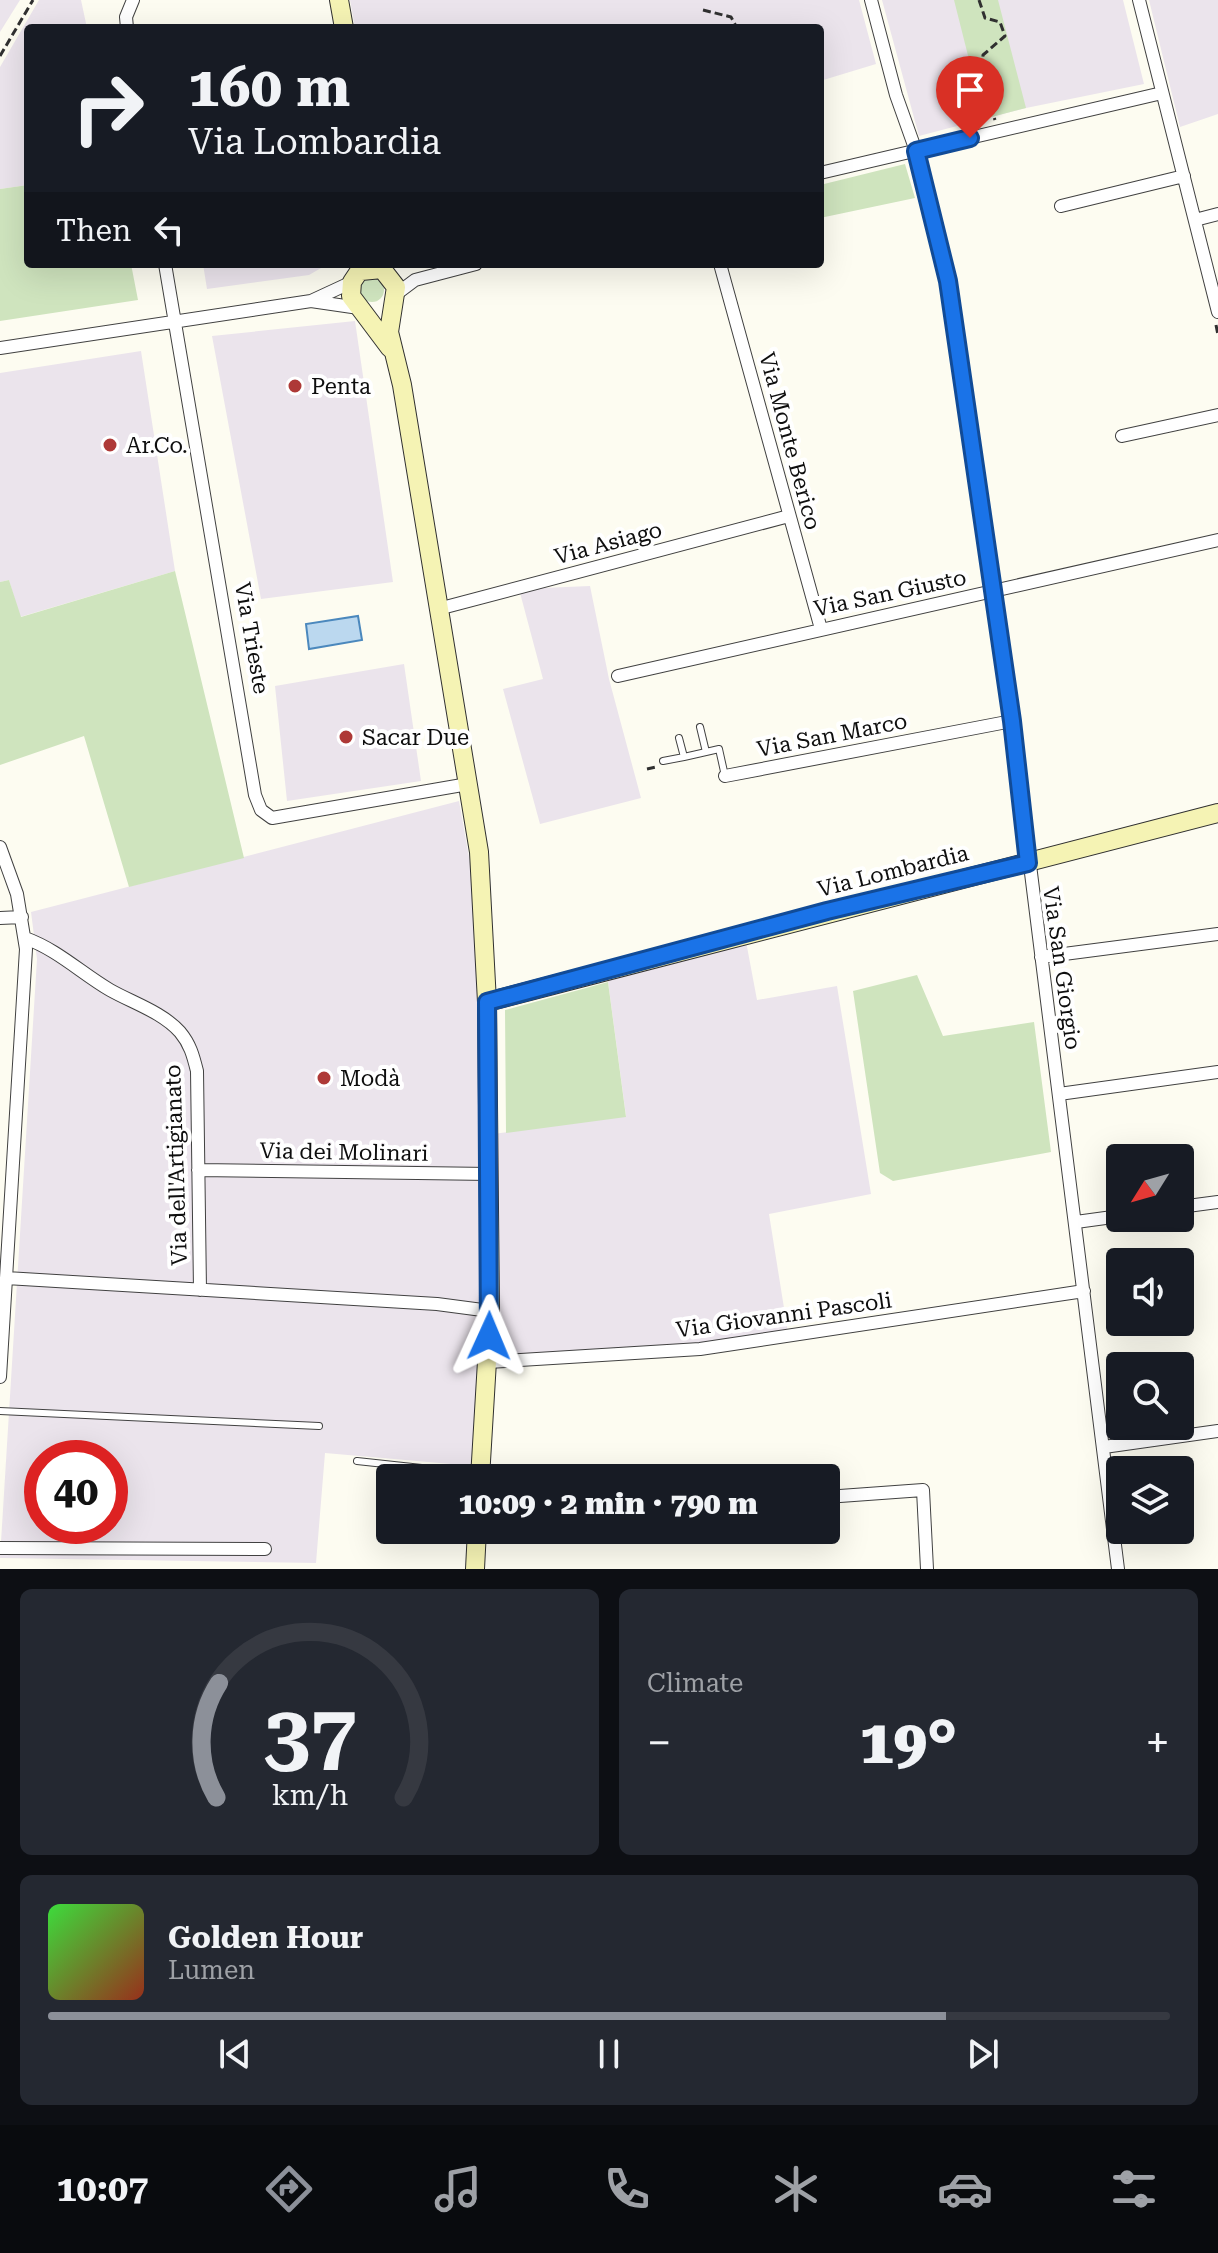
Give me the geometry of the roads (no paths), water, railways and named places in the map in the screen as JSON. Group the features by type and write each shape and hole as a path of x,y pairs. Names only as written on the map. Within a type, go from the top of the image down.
{"street":[{"path":"127,24 126,17 133,0"},
{"path":"339,0 343,24"},
{"name":"Via San Giorgio","path":"871,0 896,95 916,151 948,281 1012,721 1118,1569"},
{"path":"1139,0 1218,312"},
{"path":"824,172 1162,93"},
{"path":"1061,206 1184,176"},
{"path":"1195,220 1218,214"},
{"name":"Via Trieste","path":"166,268 255,795 261,810 272,818 468,784"},
{"path":"311,301 381,312 415,280 461,268"},
{"name":"Via Monte Berico","path":"721,268 821,629"},
{"path":"0,348 311,301 371,271 415,280"},
{"path":"371,271 394,298 391,350"},
{"path":"371,271 351,296 391,350 402,385 479,852 487,1002 490,1174 490,1311 481,1464"},
{"path":"1122,436 1218,415"},
{"name":"Via Asiago","path":"438,609 789,516"},
{"name":"Via San Giusto","path":"618,676 1218,540"},
{"name":"Via San Marco","path":"725,776 1012,721"},
{"name":"Via Lombardia","path":"487,1002 827,911 1218,813"},
{"path":"0,847 22,917 25,938 0,1377"},
{"path":"0,918 22,917"},
{"path":"1041,957 1218,934"},
{"name":"Via dell'Artigianato","path":"25,938 56,951 98,982 161,1017 177,1029 191,1047 197,1071 200,1290"},
{"path":"1059,1094 1218,1072"},
{"path":"0,1135 16,1135"},
{"name":"Via dei Molinari","path":"198,1170 490,1174"},
{"path":"1194,1205 1218,1202"},
{"path":"1076,1222 1106,1218"},
{"name":"Via dell'Artigianato","path":"6,1278 437,1304 490,1311"},
{"name":"Via Giovanni Pascoli","path":"488,1362 700,1349 1084,1291"},
{"path":"1104,1447 1218,1431"},
{"path":"840,1496 923,1490 927,1569"},
{"path":"475,1569 476,1544"},
{"path":"0,1548 265,1549"}],"lane":[{"name":"Via San Marco","path":"700,727 706,752 719,749 725,776"},
{"path":"679,738 684,757"},
{"path":"663,761 706,752"},
{"path":"0,1411 319,1426"},
{"path":"357,1461 382,1464"}],"water":[{"path":"358,616 362,640 309,649 306,624"}],"place":[{"name":"Penta","path":"295,386"},
{"name":"Ar.Co.","path":"110,445"},
{"name":"Sacar Due","path":"346,737"},
{"name":"Modà","path":"324,1078"}]}
